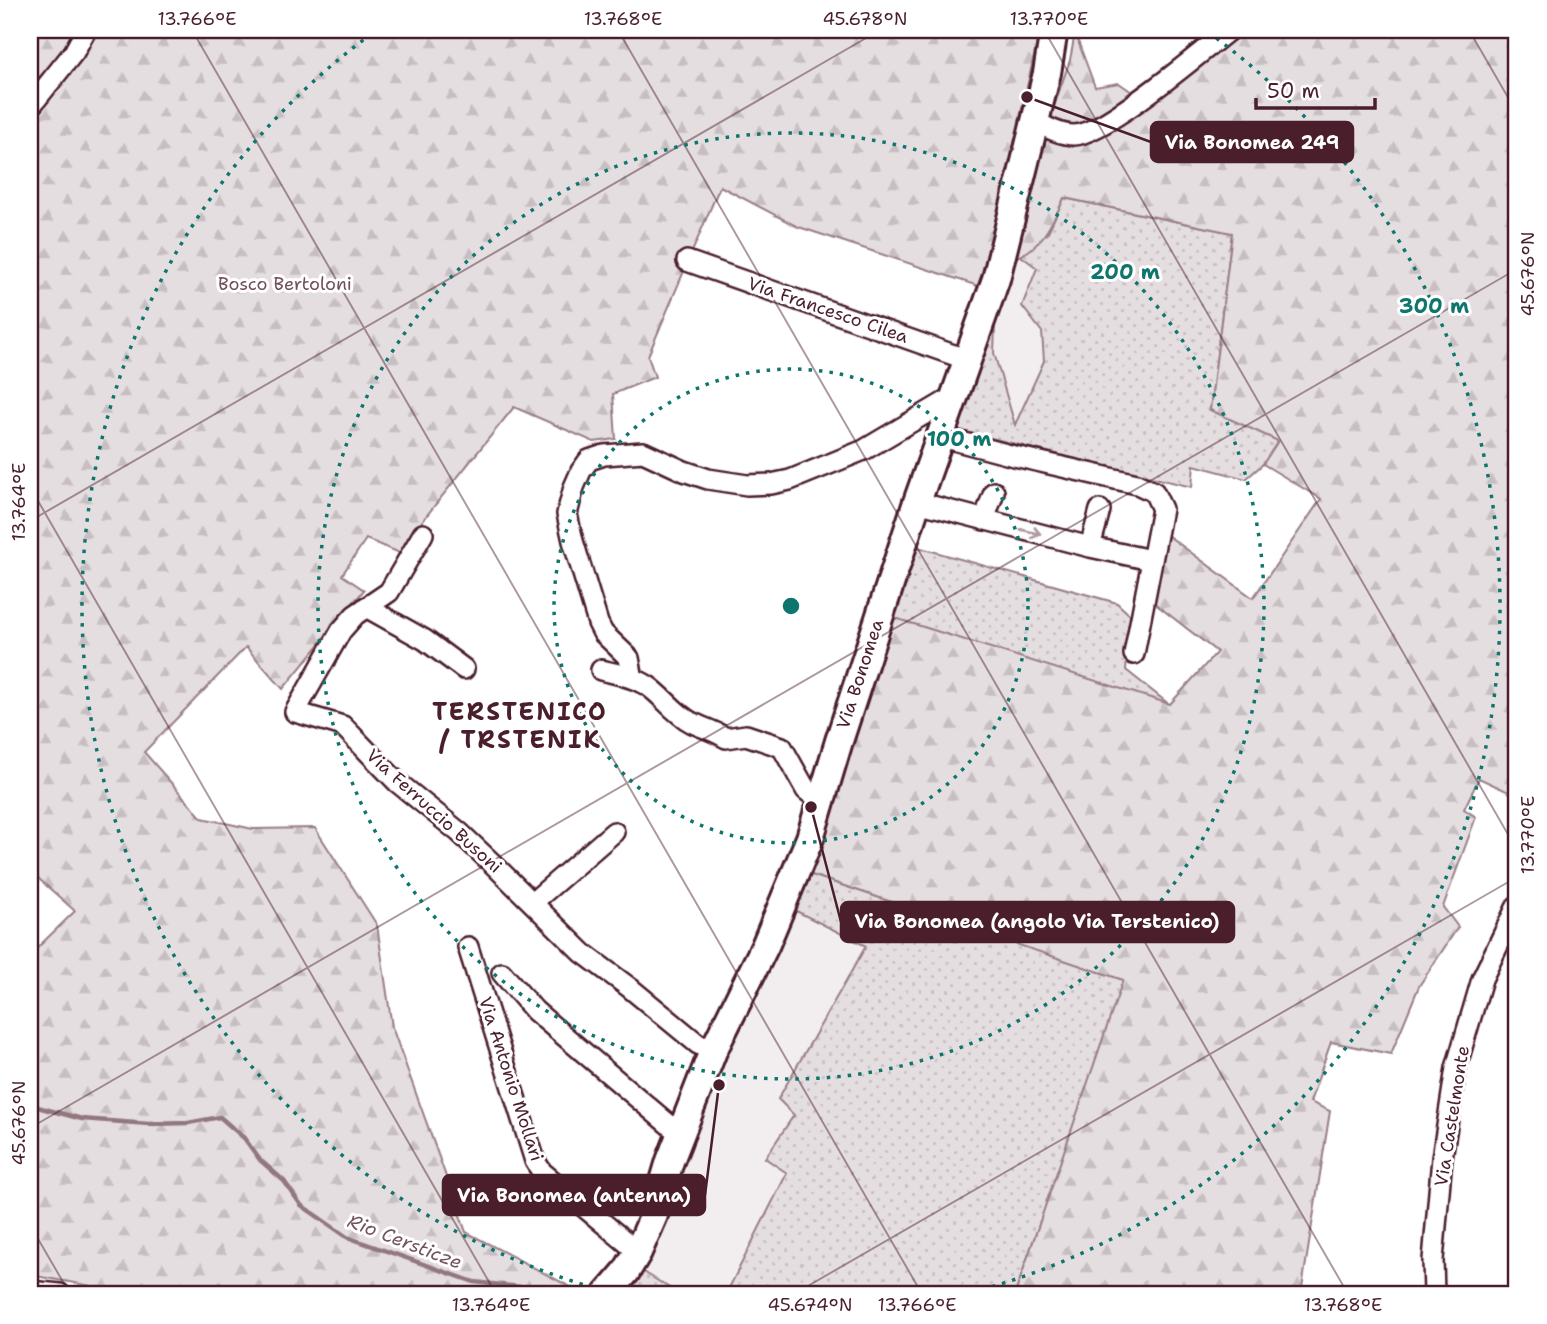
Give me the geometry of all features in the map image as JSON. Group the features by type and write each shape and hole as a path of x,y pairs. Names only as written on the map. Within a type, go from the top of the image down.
{"street":[{"path":"30,107 74,52 86,30"},
{"name":"Via Bonomea","path":"607,1294 626,1272 638,1252 654,1216 670,1161 713,1051 765,946 810,838 917,502 996,279 1047,73 1054,30"},
{"path":"1034,121 1074,135 1091,131 1136,101 1229,30"},
{"name":"Via Francesco Cilea","path":"687,261 968,360"},
{"path":"632,679 629,658 603,633 598,623 567,514 574,486 589,460 604,455 643,452 708,479 747,485 771,484 790,480 864,450 955,396"},
{"path":"942,437 1137,484 1154,492 1162,509 1134,654"},
{"path":"984,520 994,492"},
{"path":"917,502 1151,560"},
{"path":"1090,547 1100,510"},
{"name":"Via Ferruccio Busoni","path":"423,534 389,592 355,615 341,631 295,712 343,726 397,782 459,832 583,953 698,1044 713,1051"},
{"path":"366,607 425,640 464,669"},
{"path":"601,670 649,687 692,722 710,728 726,738 746,735 782,747 806,790 820,801"},
{"path":"533,902 614,832"},
{"name":"Via Castelmonte","path":"1434,1294 1433,1260 1442,1158 1456,1068 1482,979 1517,906"},
{"name":"Via Antonio Mollari","path":"468,947 535,1161 542,1172 638,1252"},
{"path":"502,973 535,1011 680,1134"},
{"path":"30,1292 60,1294"}],"shaded area":[{"path":"1021,256 1037,268 1022,306 1042,332 1044,361 1014,427 994,353 996,300 1010,259"},
{"path":"790,908 866,946 778,1099 794,1115 787,1173 726,1294 679,1294 639,1269 663,1231 675,1186 679,1152"}],"green space":[{"name":"Bosco Bertoloni","path":"30,30 1040,30 981,287 796,226 720,186 648,356 655,377 613,394 616,439 594,442 514,407 423,520 400,553 366,539 342,575 364,590 283,689 246,647 144,752 202,818 253,829 315,828 377,925 392,1027 466,1232 582,1293 580,1294 136,1294 30,1275 30,955 75,911 30,871"},
{"path":"1243,30 1517,30 1517,796 1479,778 1464,809 1476,817 1443,907 1458,927 1419,986 1391,1054 1331,1042 1310,1102 1330,1111 1301,1294 1015,1294 1123,980 803,872 888,616 1170,704 1217,652 1153,602 1167,535 1253,598 1321,499 1263,464 1278,441 1210,410 1232,233 1064,198 1037,244 1020,256 1010,259 1039,133 1107,131"},
{"path":"1075,33 1095,87 1119,83 1132,92 1093,121 1071,127 1050,118 1070,60"},
{"path":"1064,198 1232,233 1210,410 1279,441 1263,464 1246,479 1194,465 1192,487 954,429 996,300 994,353 1015,425 1044,361 1042,332 1022,306 1037,268 1021,256 1048,232"},
{"path":"914,546 1117,603 1131,616 1126,670 1170,705 888,616"},
{"path":"803,872 1124,980 1015,1294 726,1294 787,1173 765,1158 794,1115 778,1099 866,946 790,908"},
{"path":"639,1269 679,1294 617,1294"}],"waterway":[{"path":"30,87 49,70"},
{"name":"Rio Cersticze","path":"30,1105 82,1119 149,1124 188,1123 220,1117 244,1138 260,1160 284,1181 301,1205 347,1237 474,1282 565,1294"}],"place":[{"name":"Via Bonomea 249","path":"1027,97"},
{"name":"Via Bonomea (angolo Via Terstenico)","path":"811,807"},
{"name":"Via Bonomea (antenna)","path":"719,1085"}],"district":[{"name":"TERSTENICO / TRSTENIK","path":"520,726"}]}
